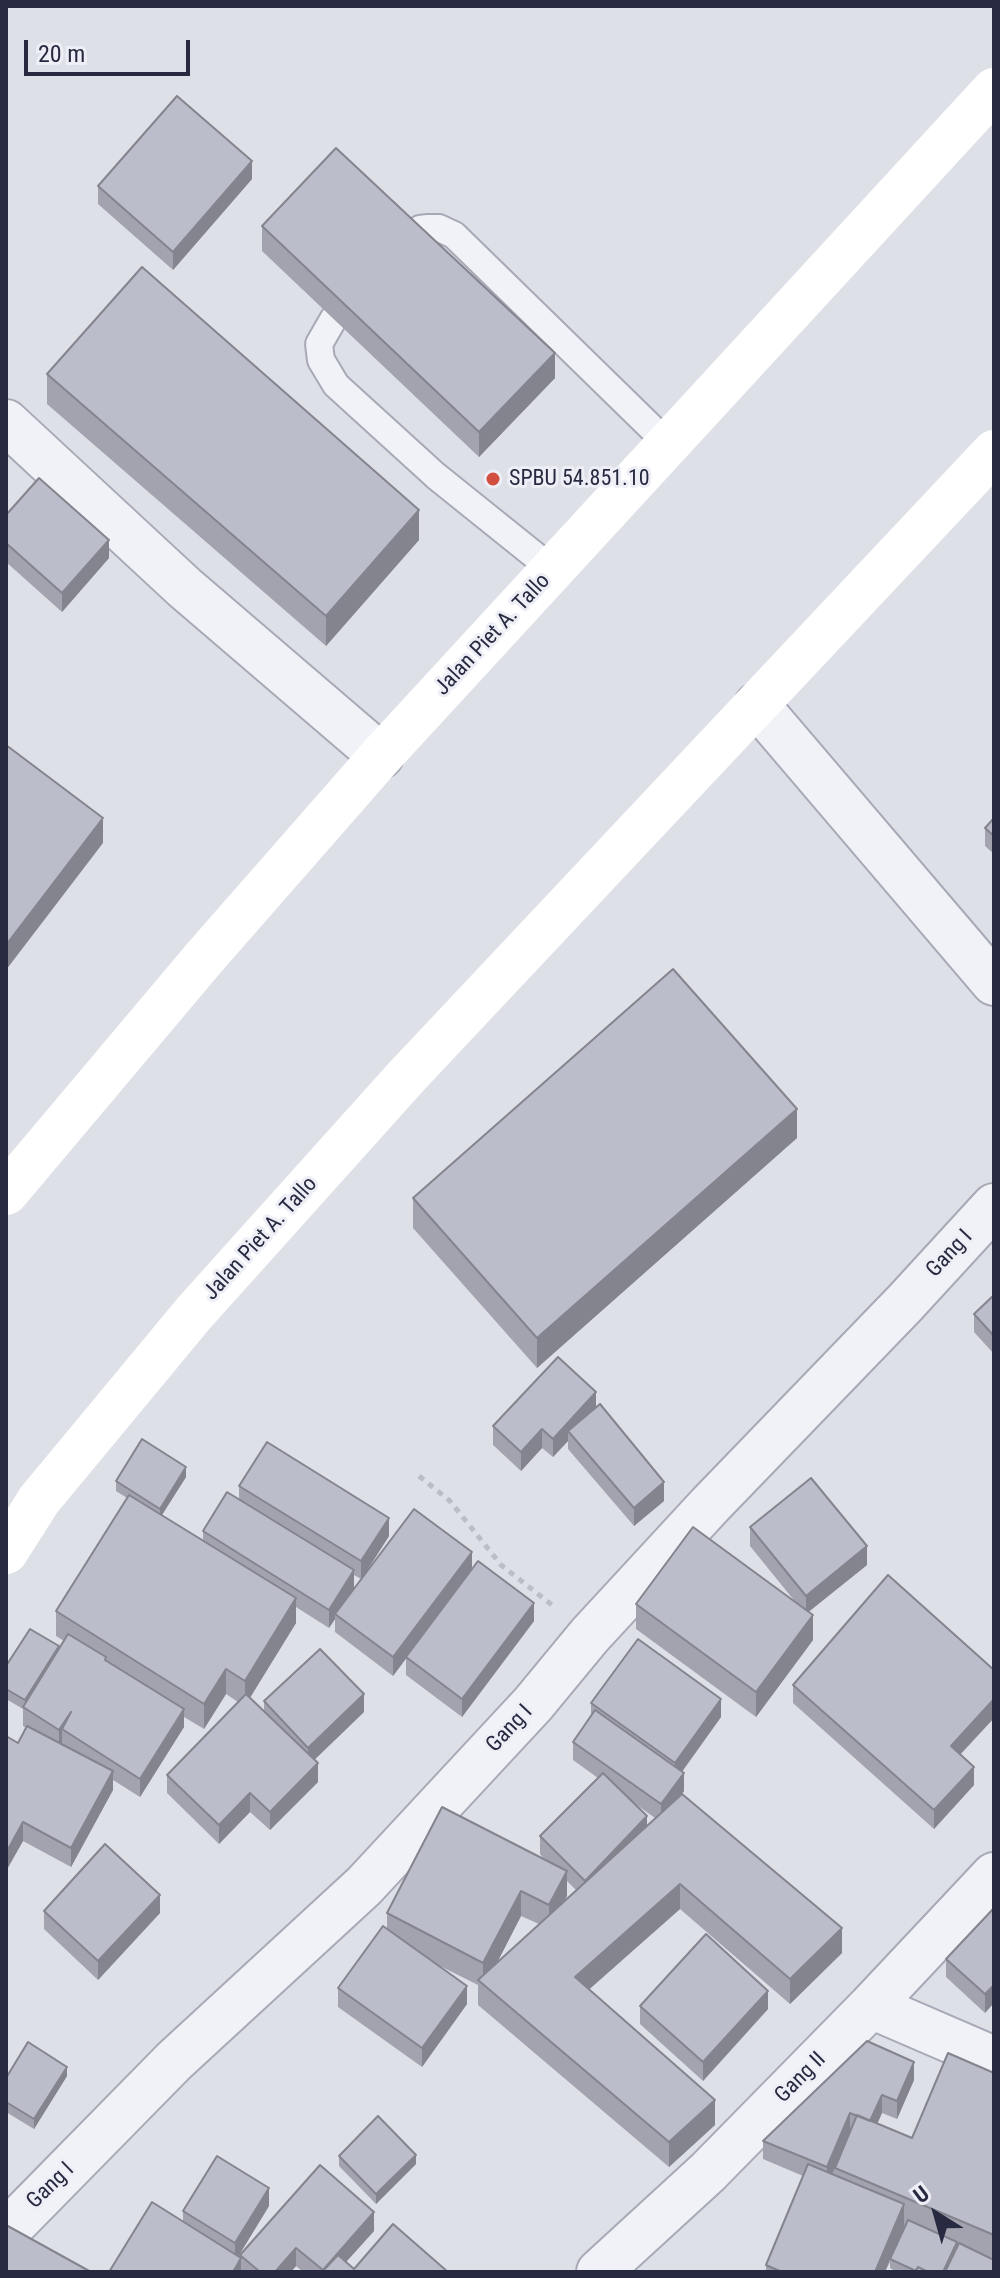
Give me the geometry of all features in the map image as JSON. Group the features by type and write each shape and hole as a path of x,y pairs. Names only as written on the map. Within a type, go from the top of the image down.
{"main road":[{"name":"Jalan Piet A. Tallo","path":"6,1193 204,958 381,756 994,90"},
{"name":"Jalan Piet A. Tallo","path":"6,1552 39,1500 194,1313 406,1077 994,452"}],"street":[{"path":"6,422 185,588 381,756"},
{"path":"757,705 994,983"},
{"name":"Gang I","path":"6,2232 174,2061 364,1886 533,1704 590,1635 710,1505 994,1206"},
{"name":"Gang II","path":"599,2272 708,2172 994,1875"},
{"path":"871,2006 994,2059"}],"lane":[{"path":"407,238 420,229 428,228 439,228 454,235 667,443"},
{"path":"334,318 319,344 321,360 336,385 436,476 553,570"}],"path":[{"path":"419,1476 450,1501 501,1565 590,1635"}],"building":[{"path":"177,96 252,161 173,252 98,186"},
{"path":"336,148 555,353 479,432 262,226"},
{"path":"142,267 419,510 326,616 47,374"},
{"path":"39,478 109,540 62,593 6,543 6,515"},
{"path":"6,745 103,818 6,945"},
{"path":"994,818 994,836 985,828"},
{"path":"673,969 797,1109 537,1338 413,1198"},
{"path":"994,1295 994,1336 974,1314"},
{"path":"558,1357 596,1392 553,1439 542,1429 521,1452 493,1426"},
{"path":"600,1404 664,1482 634,1508 568,1431"},
{"path":"142,1439 186,1467 160,1509 116,1481"},
{"path":"267,1442 389,1518 361,1561 239,1486"},
{"path":"811,1478 867,1546 806,1596 750,1527"},
{"path":"227,1492 354,1570 329,1610 203,1531"},
{"path":"129,1495 296,1598 245,1681 226,1669 204,1704 56,1611"},
{"path":"414,1509 472,1552 393,1657 335,1614"},
{"path":"693,1527 813,1615 756,1692 636,1604"},
{"path":"478,1561 534,1603 462,1699 406,1657"},
{"path":"888,1575 994,1670 994,1699 951,1746 974,1767 934,1810 793,1685"},
{"path":"30,1629 59,1646 25,1700 6,1689 6,1666"},
{"path":"68,1634 184,1709 140,1779 62,1729 71,1712 59,1730 23,1707"},
{"path":"638,1639 721,1699 675,1763 591,1703"},
{"path":"320,1649 364,1694 308,1748 264,1701"},
{"path":"246,1694 318,1763 270,1812 250,1793 219,1825 167,1775"},
{"path":"595,1710 684,1773 661,1804 573,1742"},
{"path":"27,1726 113,1771 71,1848 23,1822 6,1853 6,1736 18,1743"},
{"path":"603,1773 647,1816 585,1881 540,1836"},
{"path":"682,1794 842,1928 790,1979 680,1884 575,1977 715,2100 669,2142 478,1980"},
{"path":"442,1807 567,1871 549,1905 521,1891 483,1963 387,1913"},
{"path":"105,1844 160,1895 98,1961 44,1911"},
{"path":"994,1908 994,1985 985,1994 946,1959"},
{"path":"383,1926 467,1986 422,2048 338,1988"},
{"path":"706,1934 768,1991 703,2062 640,2006"},
{"path":"867,2041 914,2062 897,2101 882,2095 870,2121 850,2113 827,2167 763,2141"},
{"path":"28,2042 67,2067 34,2119 6,2102 6,2078"},
{"path":"948,2053 994,2073 994,2235 835,2168 857,2115 912,2138"},
{"path":"378,2116 416,2155 376,2194 339,2156"},
{"path":"217,2156 269,2188 235,2243 183,2211"},
{"path":"808,2164 904,2204 875,2272 782,2272 766,2265"},
{"path":"320,2165 374,2212 323,2270 296,2248 275,2272 260,2272 240,2255"},
{"path":"152,2202 241,2258 233,2272 109,2272"},
{"path":"908,2220 957,2242 943,2272 928,2272 918,2267 916,2271 890,2259"},
{"path":"393,2224 448,2272 322,2272 338,2255 354,2269"},
{"path":"6,2225 91,2272 6,2272"},
{"path":"959,2243 994,2260 994,2272 945,2272"}],"place":[{"name":"SPBU 54.851.10","path":"493,479"}]}
